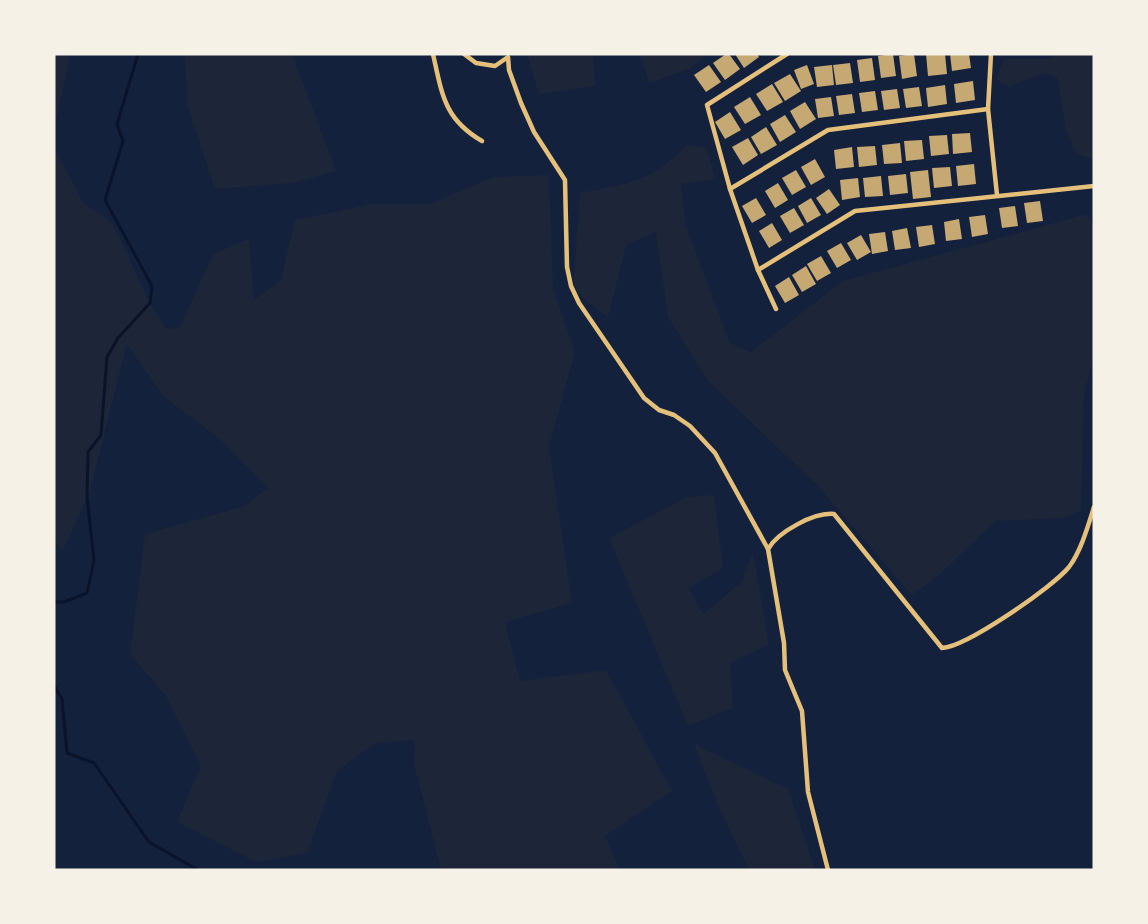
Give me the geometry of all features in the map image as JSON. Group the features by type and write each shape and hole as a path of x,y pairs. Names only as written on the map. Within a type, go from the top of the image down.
{"street":[{"path":"433,54 443,99 456,122 482,141"},
{"path":"464,54 476,63 495,66 507,56"},
{"path":"776,309 758,270 730,189 707,105 787,54"},
{"path":"990,54 988,109 997,195"},
{"path":"507,56 508,70 534,132 565,180 567,267 571,286 579,303 644,398 659,410 674,415 690,426 715,453 768,549 784,642 785,670 802,711 808,792 828,870"},
{"path":"730,189 828,130 988,109"},
{"path":"758,270 855,211 1094,186"},
{"path":"768,549 775,538 824,513 834,514 942,648 952,648 977,635 1054,582 1070,566 1094,507"}],"shaded area":[{"path":"54,54 70,55 54,131"},
{"path":"185,54 292,54 336,171 293,183 215,189 187,103"},
{"path":"527,54 593,54 595,86 539,94"},
{"path":"640,54 709,54 689,69 649,83"},
{"path":"1056,54 1094,54 1094,160 1076,154 1066,129 1057,77 1045,73 1009,87 996,79 1004,59 1050,59"},
{"path":"687,145 706,147 716,179 681,184 685,223 730,343 751,352 843,281 1087,214 1094,227 1094,353 1084,396 1081,510 1065,518 996,521 939,575 912,595 819,487 709,382 668,317 656,232 626,245 608,317 573,290 580,193 638,180 662,167"},
{"path":"54,147 83,203 112,222 151,305 166,329 180,328 213,254 249,239 254,300 281,280 295,220 372,204 430,204 493,177 549,175 553,289 575,352 549,447 572,603 505,622 520,681 606,670 672,791 605,836 620,870 441,870 414,764 415,740 375,743 337,771 307,853 256,862 177,822 201,766 166,696 130,654 145,534 245,506 268,488 219,438 163,396 127,344 90,491 62,552 54,538"},
{"path":"714,495 723,568 689,588 703,614 742,582 753,551 769,645 730,663 733,708 688,726 609,538 687,497"},
{"path":"694,744 788,789 815,870 749,870 718,805"}],"building":[{"path":"729,54 740,69 725,80 713,63"},
{"path":"735,54 757,54 759,57 744,68"},
{"path":"893,54 896,76 881,78 878,56"},
{"path":"914,54 917,76 902,79 899,56"},
{"path":"926,54 945,54 947,74 928,76"},
{"path":"950,54 969,54 971,68 952,71"},
{"path":"872,58 875,80 860,82 857,60"},
{"path":"850,63 853,83 836,85 833,65"},
{"path":"709,65 721,82 706,92 694,75"},
{"path":"807,65 814,84 801,89 794,70"},
{"path":"832,65 834,85 817,87 814,67"},
{"path":"790,74 801,91 785,101 774,83"},
{"path":"973,81 975,100 956,103 954,84"},
{"path":"772,84 783,102 767,111 756,94"},
{"path":"945,85 947,104 928,107 926,88"},
{"path":"919,87 922,106 906,108 903,89"},
{"path":"897,89 900,108 884,110 881,91"},
{"path":"875,91 878,110 862,112 859,93"},
{"path":"852,94 855,113 839,115 836,96"},
{"path":"750,97 761,115 745,124 734,107"},
{"path":"831,97 834,116 818,118 815,99"},
{"path":"805,102 816,119 800,129 790,111"},
{"path":"730,112 741,130 725,139 715,122"},
{"path":"785,115 796,132 780,142 770,124"},
{"path":"766,127 777,145 761,154 751,137"},
{"path":"970,133 972,152 953,154 952,134"},
{"path":"947,135 949,154 931,156 929,136"},
{"path":"748,138 758,155 743,165 732,147"},
{"path":"922,140 924,159 906,161 904,141"},
{"path":"900,143 902,163 884,164 882,145"},
{"path":"875,146 877,165 859,167 857,147"},
{"path":"852,147 854,167 836,169 834,150"},
{"path":"815,159 825,177 811,185 801,167"},
{"path":"974,164 976,184 958,186 956,166"},
{"path":"950,167 952,186 934,188 932,168"},
{"path":"796,170 806,187 792,195 782,178"},
{"path":"928,170 931,197 913,199 910,172"},
{"path":"906,174 908,193 890,195 888,176"},
{"path":"881,176 883,196 865,197 863,178"},
{"path":"858,178 860,197 842,200 840,180"},
{"path":"778,183 788,200 775,208 765,191"},
{"path":"829,189 840,205 827,214 816,198"},
{"path":"756,198 766,215 752,223 742,206"},
{"path":"811,198 821,215 807,223 798,206"},
{"path":"1040,201 1043,221 1027,223 1024,203"},
{"path":"1015,206 1018,226 1002,228 999,208"},
{"path":"794,208 804,225 790,233 780,216"},
{"path":"985,215 988,234 972,237 969,217"},
{"path":"959,219 962,239 946,241 944,222"},
{"path":"772,223 782,240 769,248 759,231"},
{"path":"932,225 935,244 919,247 916,227"},
{"path":"907,228 911,248 895,250 892,231"},
{"path":"885,232 888,251 872,254 869,234"},
{"path":"861,235 871,252 857,260 847,243"},
{"path":"841,243 851,260 837,268 827,251"},
{"path":"821,256 831,273 817,281 807,264"},
{"path":"806,266 816,284 802,292 792,275"},
{"path":"789,277 799,295 785,303 775,286"}],"waterway":[{"path":"54,602 64,602 87,593 94,560 87,497 88,452 101,435 107,357 118,338 150,303 152,286 105,200 123,141 117,124 138,54"},
{"path":"54,685 62,699 67,753 94,763 149,842 198,870"}]}
